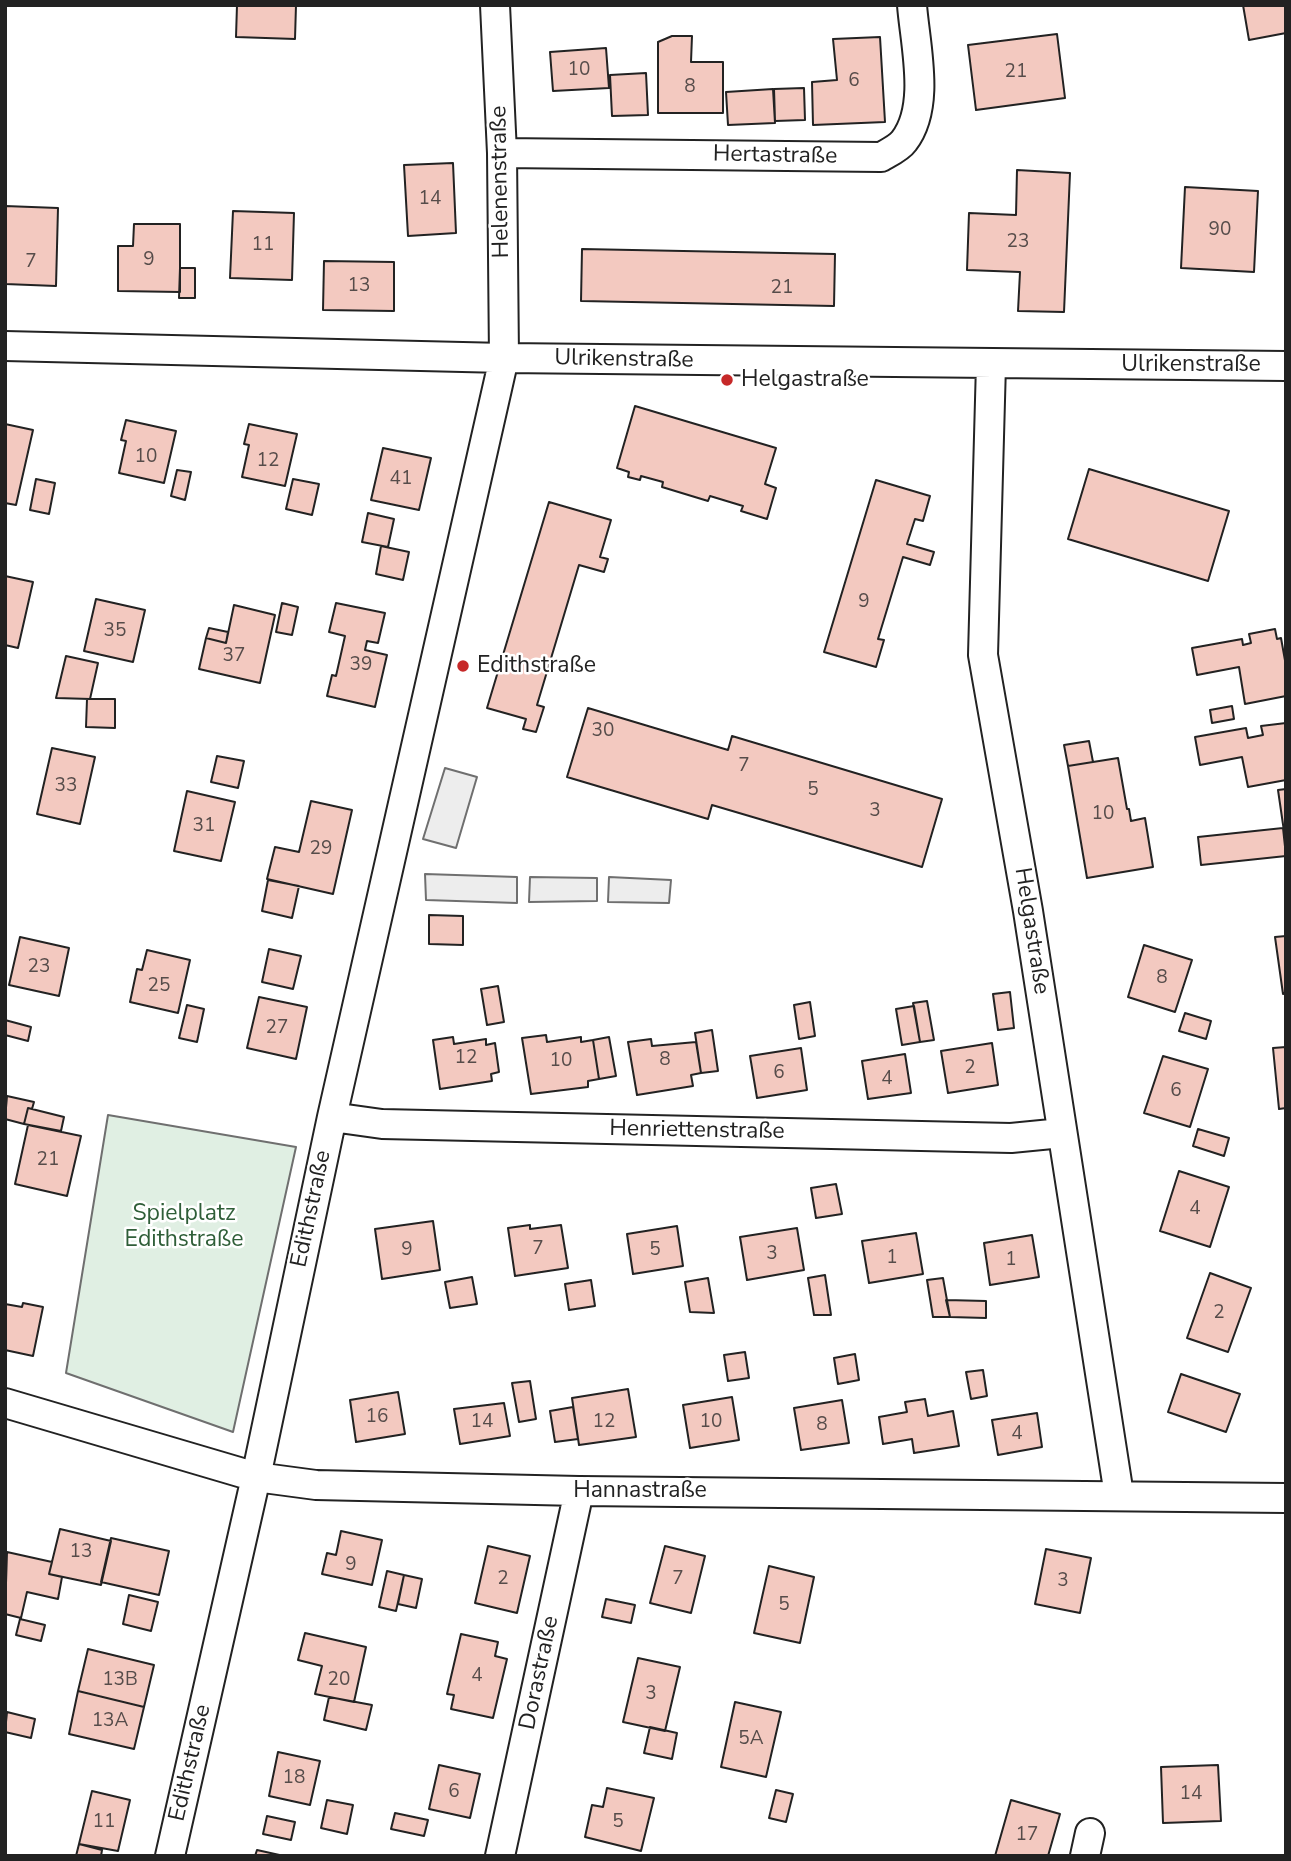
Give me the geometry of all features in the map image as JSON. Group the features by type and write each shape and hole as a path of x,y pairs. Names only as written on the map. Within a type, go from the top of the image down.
{"street":[{"name":"Helenenstraße","path":"495,5 502,153 504,358"},
{"name":"Hertastraße","path":"502,153 881,157 904,142 916,117 918,86 912,5"},
{"name":"Ulrikenstraße","path":"5,346 504,358 1286,366"},
{"name":"Edithstraße","path":"170,1856 256,1477 332,1117 504,358"},
{"name":"Helgastraße","path":"991,364 984,655 1119,1495"},
{"name":"Henriettenstraße","path":"332,1117 382,1124 983,1138 1062,1133"},
{"name":"Hannastraße","path":"5,1403 256,1477 316,1485 579,1491 1286,1498"},
{"name":"Dorastraße","path":"500,1856 579,1491"}],"green space":[{"name":"Spielplatz Edithstraße","path":"108,1115 296,1147 233,1432 66,1373"}],"shaded area":[{"path":"445,768 477,777 456,848 423,839"},
{"path":"425,874 517,877 517,903 426,900"},
{"path":"530,877 597,878 597,901 529,902"},
{"path":"609,877 671,880 669,903 608,902"}],"building":[{"path":"237,5 296,5 295,39 236,37"},
{"path":"1243,5 1286,5 1286,33 1249,40"},
{"path":"1057,34 1065,98 976,110 968,45"},
{"path":"672,36 692,36 691,62 723,62 723,113 658,113 658,42"},
{"path":"880,37 885,122 813,125 812,82 837,80 833,39"},
{"path":"606,48 609,88 553,91 550,52"},
{"path":"646,73 648,115 612,116 610,75"},
{"path":"804,88 805,120 775,121 774,89"},
{"path":"773,89 775,123 728,125 726,92"},
{"path":"453,163 456,233 408,236 404,165"},
{"path":"1017,170 1070,173 1064,312 1018,311 1020,272 967,270 969,213 1016,215"},
{"path":"1185,187 1258,191 1254,272 1181,268"},
{"path":"5,206 58,208 56,286 5,284"},
{"path":"233,211 294,213 292,280 230,278"},
{"path":"134,224 180,224 180,292 118,291 118,246 133,246"},
{"path":"582,249 835,254 834,306 581,301"},
{"path":"324,261 394,262 394,311 323,310"},
{"path":"180,268 195,268 195,298 179,298"},
{"path":"635,406 776,448 765,484 776,488 767,519 741,511 743,506 710,496 708,501 662,487 663,482 641,476 640,480 628,477 629,472 617,468"},
{"path":"126,420 176,431 164,483 119,473 126,441 121,440"},
{"path":"5,424 33,430 16,505 5,503"},
{"path":"249,424 297,434 285,486 242,477 249,445 244,444"},
{"path":"383,448 431,458 419,510 371,500"},
{"path":"1089,469 1229,511 1208,581 1068,539"},
{"path":"177,470 191,472 185,500 171,496"},
{"path":"36,479 55,483 49,514 30,510"},
{"path":"293,479 319,484 312,515 286,509"},
{"path":"876,480 930,496 923,521 915,519 907,544 934,552 930,565 903,557 878,639 884,640 876,667 824,652"},
{"path":"549,502 611,520 600,557 608,559 604,572 579,565 537,705 544,707 536,732 523,729 526,719 487,708"},
{"path":"368,513 394,519 388,547 362,542"},
{"path":"381,546 409,552 403,580 376,574"},
{"path":"5,576 33,582 18,648 5,645"},
{"path":"96,599 145,610 133,662 84,651"},
{"path":"282,603 298,607 292,635 276,632"},
{"path":"336,603 385,613 378,643 367,641 365,650 387,655 375,707 327,696 332,675 336,676 345,636 329,632"},
{"path":"234,605 275,615 260,683 199,669 206,638 226,643"},
{"path":"209,628 228,632 226,643 206,638"},
{"path":"1275,629 1277,639 1281,638 1286,666 1286,696 1245,704 1239,667 1197,675 1192,648 1242,639 1243,645 1251,643 1249,634"},
{"path":"66,656 98,663 90,699 56,698"},
{"path":"87,699 115,699 115,728 86,727"},
{"path":"1232,706 1234,719 1212,723 1210,710"},
{"path":"588,708 728,750 732,736 942,799 922,867 712,805 708,819 567,777"},
{"path":"1286,723 1286,780 1248,787 1242,757 1200,765 1195,737 1246,728 1248,738 1263,735 1261,726"},
{"path":"1089,741 1093,762 1068,766 1064,745"},
{"path":"52,748 95,757 80,824 37,814"},
{"path":"217,756 244,761 238,788 211,782"},
{"path":"1118,758 1131,821 1145,818 1153,867 1087,878 1068,766"},
{"path":"1286,789 1286,845 1278,790"},
{"path":"187,791 235,802 221,861 174,851"},
{"path":"311,801 352,810 333,894 267,879 275,847 299,852"},
{"path":"1283,828 1286,856 1201,865 1198,837"},
{"path":"268,880 299,886 292,918 262,911"},
{"path":"429,915 463,916 463,945 429,944"},
{"path":"1286,936 1286,993 1283,994 1275,937"},
{"path":"20,937 69,948 59,996 9,985"},
{"path":"1144,945 1192,960 1175,1012 1128,997"},
{"path":"269,949 301,956 293,989 262,982"},
{"path":"147,950 190,960 178,1013 130,1002 137,969 142,970"},
{"path":"498,986 504,1022 487,1025 481,989"},
{"path":"1010,992 1014,1028 998,1030 993,994"},
{"path":"259,997 307,1007 296,1059 247,1048"},
{"path":"927,1001 934,1040 920,1042 913,1003"},
{"path":"810,1002 815,1036 799,1039 794,1005"},
{"path":"187,1005 204,1009 197,1042 179,1038"},
{"path":"914,1006 920,1042 902,1045 896,1009"},
{"path":"1185,1013 1211,1021 1206,1039 1179,1031"},
{"path":"5,1020 31,1027 28,1041 5,1035"},
{"path":"712,1030 718,1071 701,1073 695,1033"},
{"path":"546,1035 547,1042 581,1037 581,1042 593,1040 599,1079 588,1081 588,1087 531,1094 522,1038"},
{"path":"453,1037 454,1044 486,1039 486,1045 495,1043 499,1072 491,1074 492,1081 440,1089 433,1040"},
{"path":"609,1037 616,1076 599,1079 593,1040"},
{"path":"651,1039 652,1046 696,1042 701,1073 691,1075 693,1086 637,1095 628,1042"},
{"path":"992,1043 998,1085 948,1093 941,1051"},
{"path":"1286,1047 1286,1108 1279,1109 1273,1048"},
{"path":"801,1048 807,1090 757,1098 750,1056"},
{"path":"905,1054 911,1093 868,1099 862,1061"},
{"path":"1163,1056 1208,1069 1190,1127 1144,1113"},
{"path":"7,1096 34,1102 32,1109 28,1108 24,1124 5,1119"},
{"path":"28,1108 64,1117 61,1131 24,1124"},
{"path":"28,1125 81,1136 67,1196 15,1184"},
{"path":"1198,1129 1229,1138 1224,1156 1193,1146"},
{"path":"1179,1171 1229,1187 1210,1247 1160,1231"},
{"path":"836,1184 842,1214 816,1218 811,1188"},
{"path":"433,1221 440,1270 382,1279 375,1229"},
{"path":"530,1225 530,1229 561,1225 568,1268 515,1276 508,1228"},
{"path":"677,1226 683,1266 633,1274 627,1234"},
{"path":"797,1228 804,1270 747,1280 740,1237"},
{"path":"916,1233 923,1274 869,1283 862,1241"},
{"path":"1032,1235 1039,1277 990,1285 984,1243"},
{"path":"1210,1273 1251,1288 1228,1352 1187,1338"},
{"path":"825,1275 831,1315 814,1315 808,1278"},
{"path":"472,1277 477,1304 450,1308 445,1282"},
{"path":"708,1278 714,1313 690,1312 685,1282"},
{"path":"943,1278 950,1317 933,1317 927,1280"},
{"path":"591,1280 595,1306 569,1310 565,1284"},
{"path":"946,1300 986,1301 986,1318 950,1317"},
{"path":"23,1303 43,1307 33,1356 5,1350 5,1304 22,1307"},
{"path":"745,1352 749,1378 728,1381 724,1355"},
{"path":"855,1354 859,1380 838,1384 834,1358"},
{"path":"983,1370 987,1396 971,1399 966,1372"},
{"path":"1181,1374 1240,1394 1226,1432 1168,1412"},
{"path":"530,1381 536,1419 519,1422 512,1383"},
{"path":"628,1389 636,1437 579,1445 572,1398"},
{"path":"398,1392 405,1434 356,1442 350,1400"},
{"path":"732,1397 739,1440 690,1448 683,1405"},
{"path":"925,1399 928,1416 953,1411 959,1446 914,1453 912,1439 883,1444 879,1417 907,1412 905,1402"},
{"path":"842,1400 849,1443 801,1450 794,1408"},
{"path":"504,1403 510,1436 460,1444 454,1409"},
{"path":"573,1407 578,1439 555,1442 550,1411"},
{"path":"1037,1413 1042,1447 998,1455 992,1420"},
{"path":"60,1529 111,1541 101,1585 49,1574"},
{"path":"341,1531 382,1540 372,1585 322,1574 327,1553 336,1555"},
{"path":"111,1538 169,1551 159,1595 101,1582"},
{"path":"488,1546 530,1556 517,1613 475,1603"},
{"path":"665,1546 705,1556 691,1613 650,1603"},
{"path":"1046,1549 1091,1558 1080,1613 1035,1604"},
{"path":"7,1552 52,1562 49,1574 62,1577 58,1599 27,1592 21,1618 5,1614"},
{"path":"769,1566 814,1577 800,1643 754,1633"},
{"path":"387,1571 404,1575 396,1611 379,1607"},
{"path":"404,1575 422,1579 416,1608 398,1604"},
{"path":"129,1595 158,1602 151,1631 123,1624"},
{"path":"606,1599 635,1605 631,1623 602,1617"},
{"path":"20,1619 45,1625 41,1641 16,1635"},
{"path":"305,1633 366,1647 354,1702 315,1694 322,1666 298,1660"},
{"path":"461,1634 498,1642 495,1656 507,1659 493,1718 451,1709 454,1695 447,1694"},
{"path":"88,1649 154,1665 144,1707 78,1691"},
{"path":"638,1658 680,1667 665,1731 623,1722"},
{"path":"78,1691 144,1707 134,1749 69,1734"},
{"path":"329,1697 372,1705 366,1730 324,1720"},
{"path":"735,1702 781,1712 766,1777 721,1767"},
{"path":"7,1712 35,1719 31,1738 5,1732"},
{"path":"650,1727 677,1733 672,1759 644,1753"},
{"path":"278,1752 320,1761 310,1805 269,1796"},
{"path":"439,1765 480,1774 470,1818 429,1809"},
{"path":"1218,1765 1221,1821 1163,1823 1161,1767"},
{"path":"607,1788 654,1798 641,1851 585,1837 592,1805 603,1807"},
{"path":"776,1790 793,1794 786,1822 769,1818"},
{"path":"92,1791 130,1800 118,1851 79,1844"},
{"path":"327,1800 353,1805 347,1834 321,1828"},
{"path":"1011,1800 1060,1814 1048,1856 995,1856"},
{"path":"395,1813 428,1820 424,1836 391,1829"},
{"path":"267,1816 295,1822 291,1840 263,1834"},
{"path":"79,1844 102,1850 101,1856 76,1856"},
{"path":"257,1850 284,1856 255,1856"}],"place":[{"name":"Helgastraße","path":"727,380"},
{"name":"Edithstraße","path":"463,666"}]}
